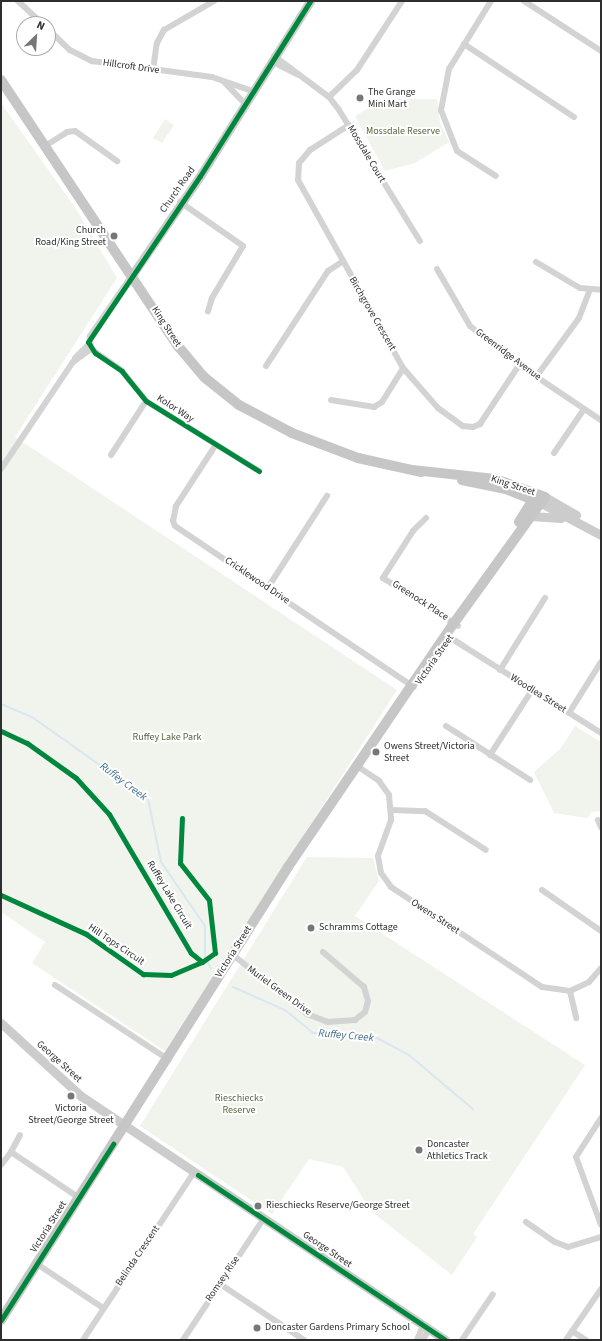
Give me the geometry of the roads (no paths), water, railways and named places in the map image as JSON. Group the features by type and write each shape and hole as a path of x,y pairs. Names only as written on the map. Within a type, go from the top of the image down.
{"main road":[{"name":"Church Road","path":"132,275 180,202 200,176 207,160 310,1"},
{"name":"King Street","path":"1,80 188,360 231,400 281,428 333,450 539,498 588,528 601,534"},
{"name":"King Street","path":"414,470 490,478 539,498 601,534"},
{"path":"518,493 518,524"},
{"name":"Victoria Street","path":"3,1313 37,1264 78,1197 169,1060 233,955 357,766 449,638 456,624 477,592 531,516 539,498"},
{"name":"Victoria Street","path":"477,592 518,524 539,498"},
{"path":"531,516 550,514 588,528"},
{"name":"George Street","path":"1,1023 81,1096 445,1340"}],"street":[{"path":"18,1 34,16"},
{"path":"153,70 157,44 164,30 214,1"},
{"path":"329,97 357,70 402,1"},
{"path":"491,1 449,69 442,93 443,122 457,151 496,176"},
{"path":"524,1 601,51"},
{"name":"Hillcroft Drive","path":"56,37 70,50 86,59 224,81 252,91"},
{"path":"464,44 574,117"},
{"name":"Mossdale Court","path":"273,58 329,97 420,241"},
{"path":"224,81 244,103"},
{"name":"Birchgrove Crescent","path":"348,125 310,150 296,170 298,180 342,262 403,368 438,408 463,426 473,428 480,424 519,365"},
{"path":"45,146 67,132 75,131 117,161"},
{"path":"180,202 243,246 250,245"},
{"path":"208,311 212,298 243,246"},
{"path":"266,366 328,272 342,262"},
{"path":"536,262 564,281 590,290 601,290"},
{"name":"Greenridge Avenue","path":"438,269 470,326 519,365 601,420"},
{"name":"Church Road","path":"90,347 90,336 132,275"},
{"path":"536,377 578,318 590,290"},
{"path":"1,468 73,362 90,347"},
{"name":"Kolor Way","path":"90,347 122,371 146,401 215,446 260,472"},
{"path":"331,400 374,407 382,402 403,368"},
{"path":"111,455 146,401"},
{"path":"554,453 584,409"},
{"name":"Cricklewood Drive","path":"215,446 176,506 173,521 267,589 413,687"},
{"path":"267,589 327,496"},
{"name":"Greenock Place","path":"426,518 414,530 383,578 456,624"},
{"path":"500,670 545,598"},
{"name":"Woodlea Street","path":"449,638 601,734"},
{"path":"569,713 601,662"},
{"path":"490,754 532,690"},
{"path":"446,726 530,780"},
{"path":"357,766 379,781 389,795 392,810 425,811 486,850"},
{"name":"Owens Street","path":"392,810 378,856 381,873 391,887 542,987 570,991"},
{"path":"598,820 601,827"},
{"path":"542,890 601,931"},
{"name":"Muriel Green Drive","path":"233,955 307,1014 328,1022 356,1020 365,1012 368,1001 364,987 323,952"},
{"path":"576,1018 570,991 589,982 601,968"},
{"path":"55,985 169,1060"},
{"path":"601,1118 576,1157 601,1225"},
{"path":"1,1165 11,1152 20,1135"},
{"path":"11,1152 78,1197"},
{"name":"Belinda Crescent","path":"83,1340 194,1172"},
{"name":"Romsey Rise","path":"183,1340 264,1218"},
{"path":"526,1222 555,1242 568,1247 601,1238"},
{"path":"37,1264 103,1308"},
{"path":"220,1284 304,1340"},
{"path":"566,1340 601,1290"},
{"path":"462,1340 493,1294"},
{"path":"417,1340 426,1328"},
{"path":"424,1340 426,1328"},
{"path":"572,1331 586,1340"}],"waterway":[{"name":"Ruffey Creek","path":"1,704 32,717 148,799 161,862 205,926 205,957 211,969"},
{"name":"Ruffey Creek","path":"233,987 285,1010 313,1033 377,1038 409,1055 473,1109"}],"place":[{"name":"The Grange Mini Mart","path":"360,98"},
{"name":"Church Road/King Street","path":"114,236"},
{"name":"Owens Street/Victoria Street","path":"376,752"},
{"name":"Schramms Cottage","path":"311,928"},
{"name":"Victoria Street/George Street","path":"71,1096"},
{"name":"Doncaster Athletics Track","path":"419,1150"},
{"name":"Rieschiecks Reserve/George Street","path":"258,1206"},
{"name":"Doncaster Gardens Primary School","path":"257,1328"}],"park label":[{"name":"Mossdale Reserve","path":"403,132"},
{"name":"Ruffey Lake Park","path":"167,738"},
{"name":"Rieschiecks Reserve","path":"239,1104"}]}
